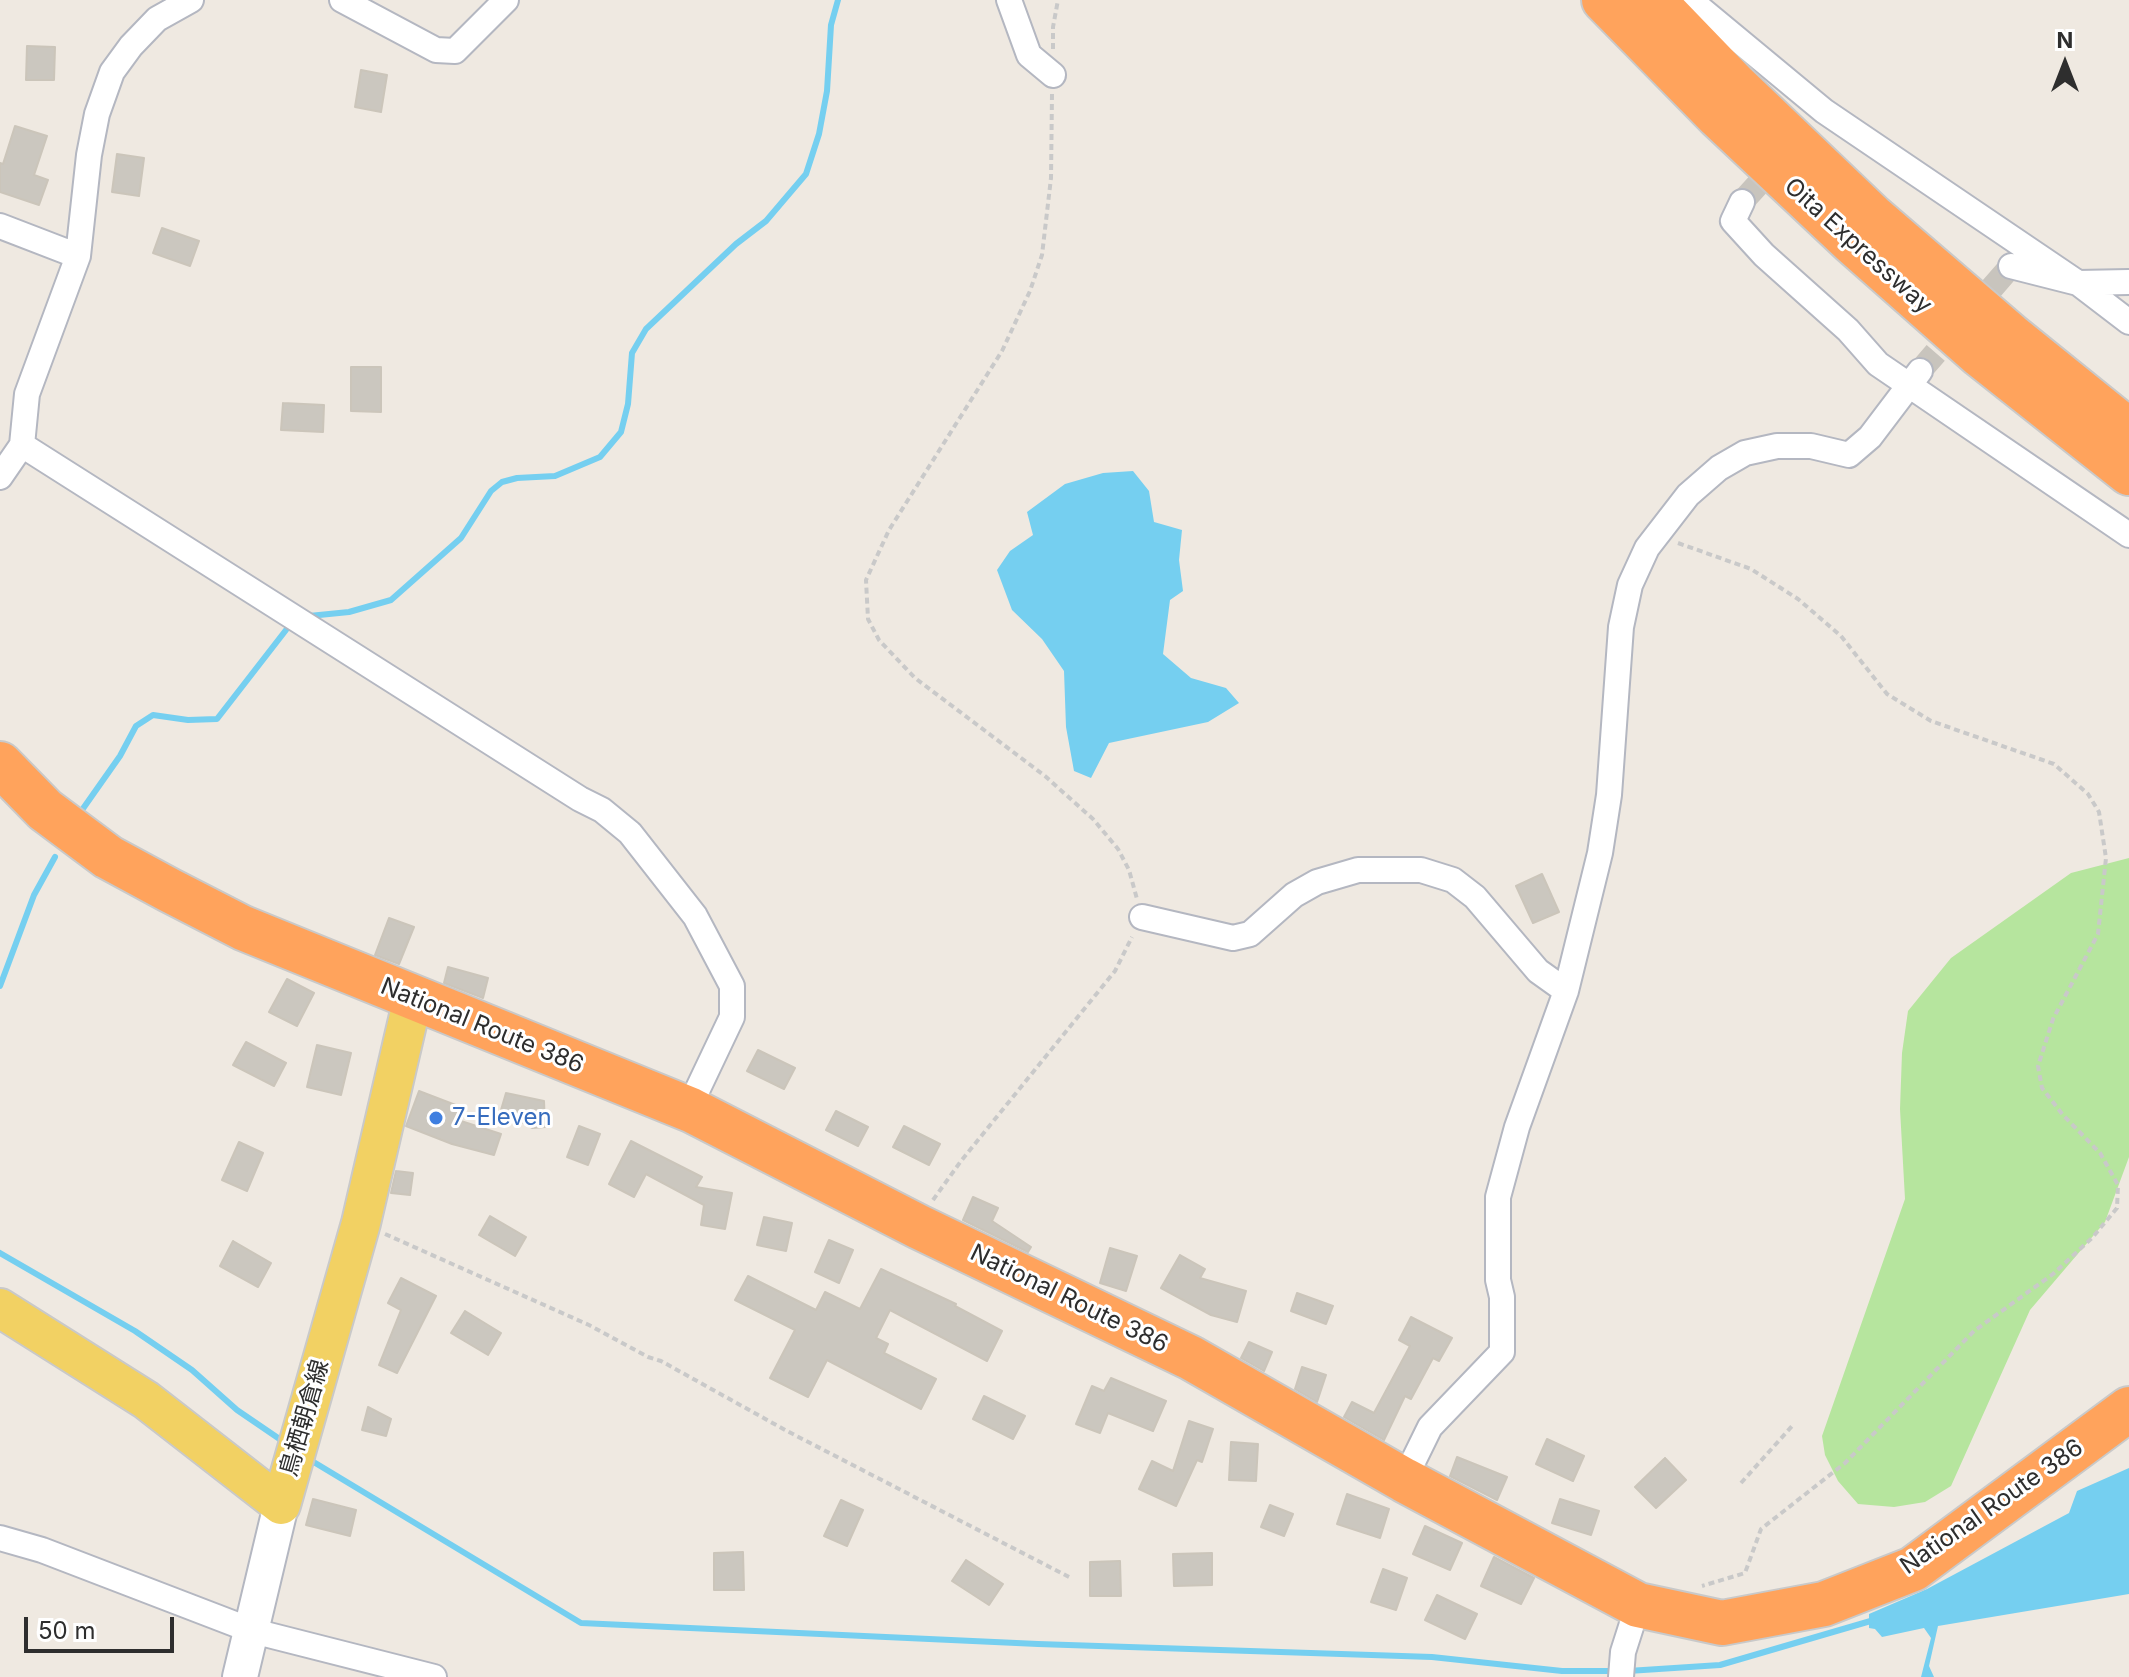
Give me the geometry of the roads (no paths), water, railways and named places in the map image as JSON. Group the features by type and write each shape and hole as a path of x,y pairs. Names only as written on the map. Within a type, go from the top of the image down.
{"highway":[{"name":"Oita Expressway","path":"1604,0 1718,116 1852,242 1980,355 2129,473"},
{"name":"Oita Expressway","path":"1653,0 1736,86 1873,217 2010,335 2129,431"},
{"name":"National Route 386","path":"0,764 45,810 108,857 243,928 691,1110 919,1227 1191,1358 1404,1480 1638,1605 1722,1623 1824,1604 1913,1569 2129,1409"}],"main road":[{"name":"鳥栖朝倉線","path":"0,1308 146,1400 281,1505 361,1223 413,998"},
{"path":"241,1671 281,1505"}],"street":[{"path":"0,477 22,445 27,394 78,256 94,127 112,72 157,19 191,0"},
{"path":"342,0 436,50 455,51 506,0"},
{"path":"1009,0 1029,55 1053,75"},
{"path":"1690,0 1824,111 2078,283 2129,322"},
{"path":"1807,131 1824,111"},
{"path":"1742,202 1733,221 1764,255 1848,330 1878,364 1915,378 2129,535"},
{"path":"0,226 78,256"},
{"path":"2011,266 2078,283 2129,282"},
{"path":"1404,1480 1430,1427 1502,1352 1498,1197 1517,1127 1566,991 1600,853 1609,795 1621,627 1630,585 1647,548 1688,495 1719,468 1745,453 1777,446 1811,446 1849,455 1870,437 1915,378"},
{"path":"22,445 580,799 602,810 630,833 695,916 732,986 732,1017 694,1097 691,1110"},
{"path":"1142,917 1233,938 1250,934 1294,895 1317,882 1358,870 1421,870 1453,880 1475,897 1538,971 1566,991"},
{"path":"0,1538 42,1550 253,1631 434,1677"},
{"path":"1621,1668 1638,1605"}],"water":[{"path":"1133,471 1149,491 1154,522 1182,530 1179,560 1183,591 1170,600 1163,654 1191,678 1226,688 1239,703 1208,722 1109,743 1091,778 1074,771 1066,727 1064,671 1042,639 1012,610 997,570 1010,551 1033,535 1027,512 1065,484 1103,473"},
{"path":"2129,1468 2129,1594 1938,1626 1929,1666 1934,1677 1921,1677 1931,1638 1924,1628 1882,1637 1875,1629 1869,1628 1869,1614 1927,1589 2069,1513 2077,1491"}],"waterway":[{"path":"309,616 349,612 391,600 461,538 491,491 502,482 555,476 600,457 621,432 628,404 632,353 646,329 736,244 766,221 806,174 819,134 827,91 831,25 838,0"},
{"path":"82,810 120,756 136,726 153,715 188,720 217,719 286,630"},
{"path":"0,986 34,895 55,857"},
{"path":"0,1253 135,1331 192,1370 237,1410 281,1440"},
{"path":"307,1458 581,1623 1038,1644 1432,1657 1562,1671 1617,1671"},
{"path":"1628,1671 1720,1665 1874,1620"}],"tunnel":[{"path":"1742,202 1781,159"},
{"path":"1920,371 2011,266"}],"place":[{"name":"7-Eleven","path":"436,1118"}]}
